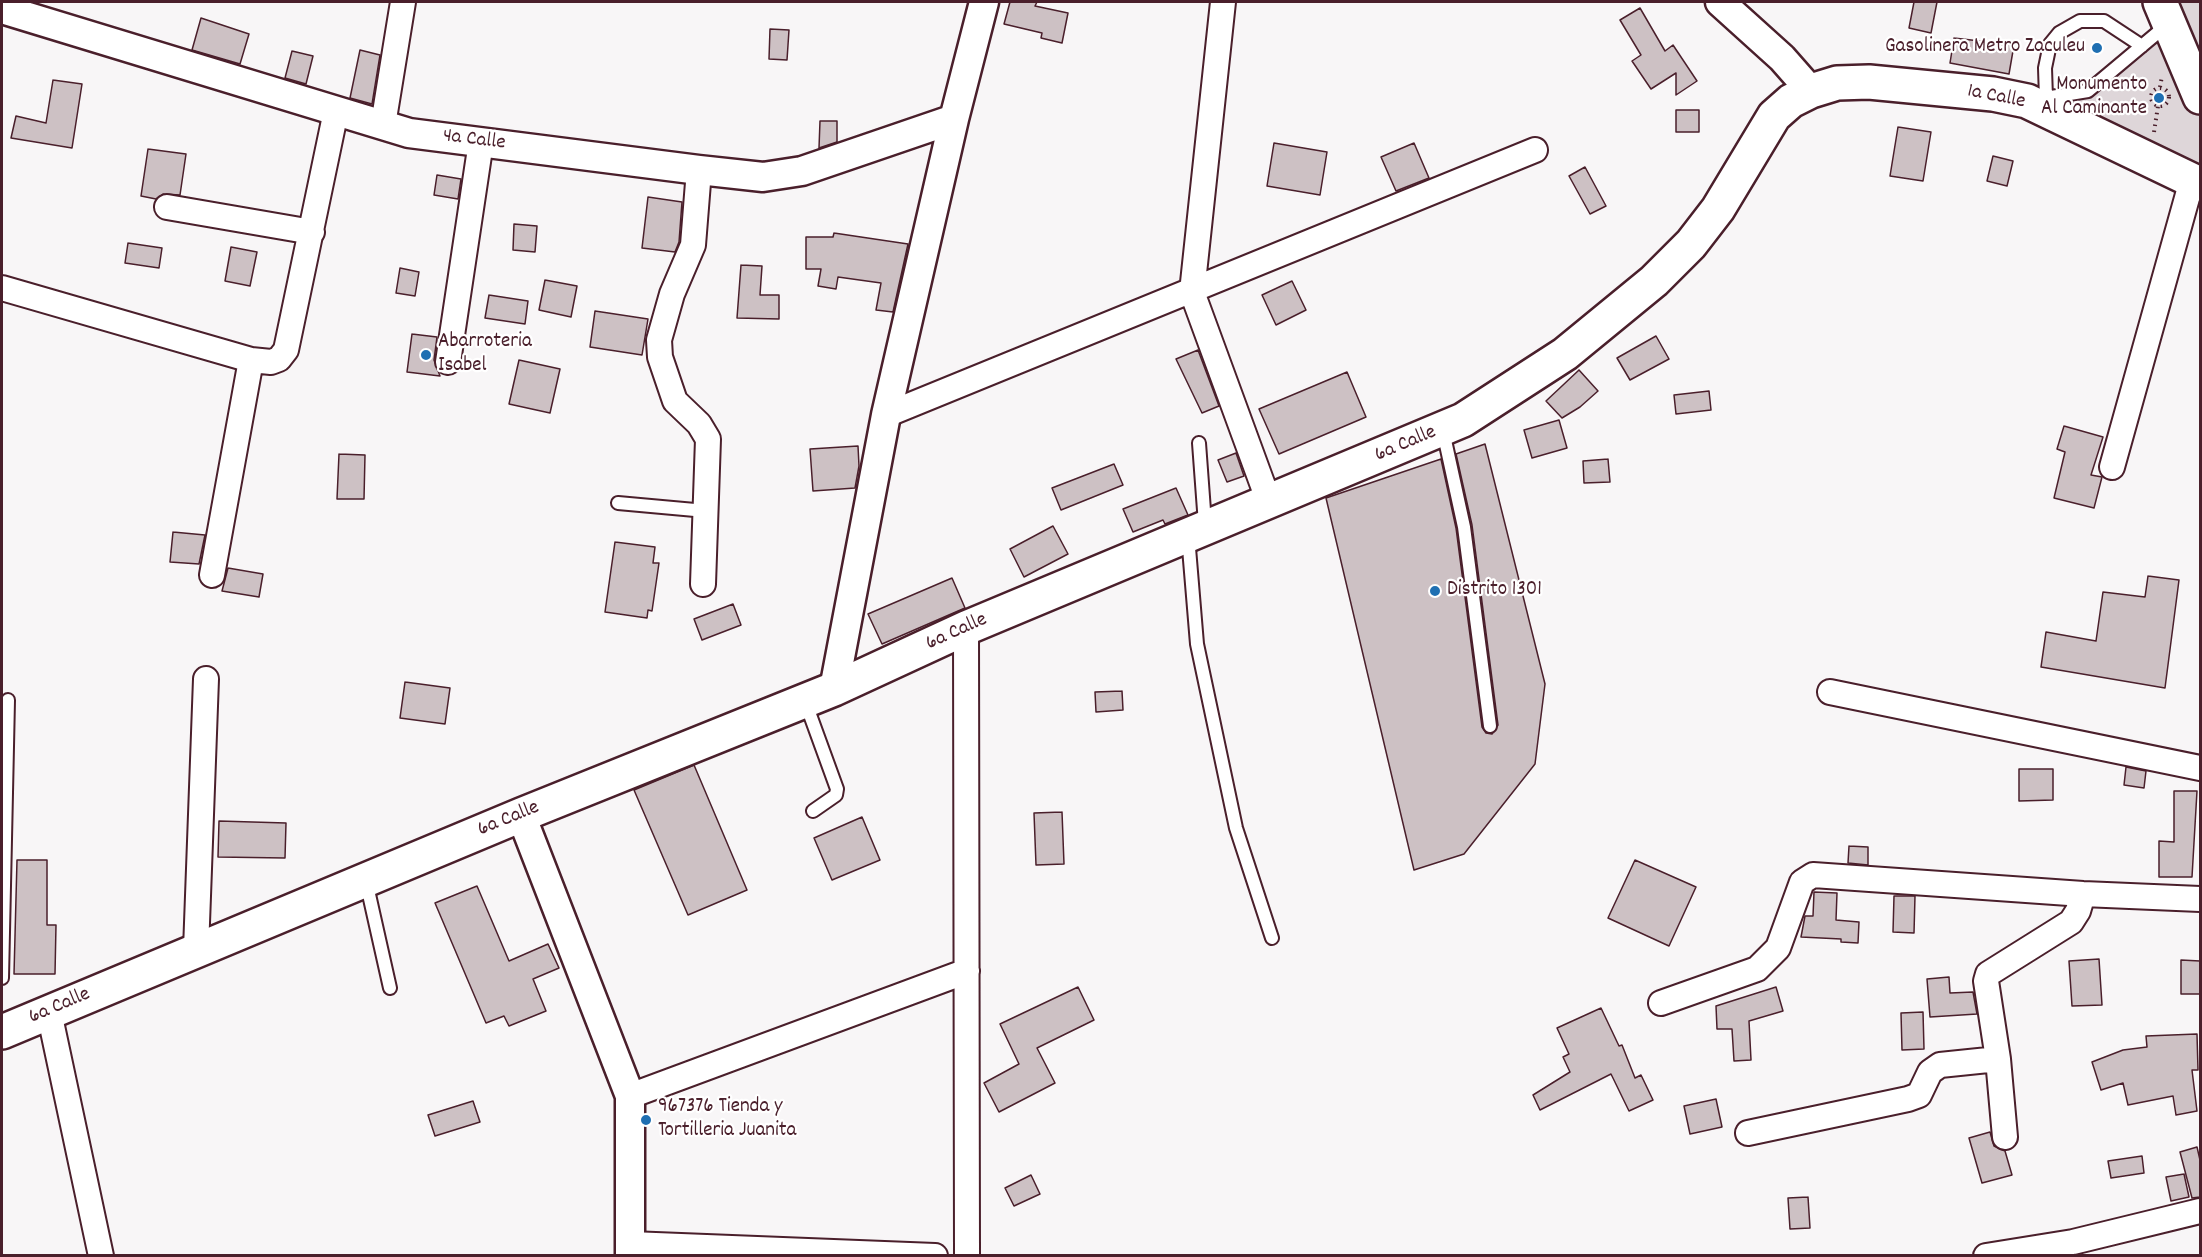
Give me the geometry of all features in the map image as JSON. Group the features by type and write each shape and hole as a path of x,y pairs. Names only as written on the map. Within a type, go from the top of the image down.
{"main road":[{"path":"2165,12 2192,59 2192,95"},
{"name":"1a Calle","path":"1811,91 1837,83 1869,82 2037,99 2196,182"},
{"name":"6a Calle","path":"2,1032 521,815 820,695 966,628 1463,420 1565,354 1654,280 1691,244 1718,209 1774,116 1791,101 1811,91"}],"street":[{"path":"383,125 403,2"},
{"path":"820,695 954,119 984,2"},
{"path":"1223,2 1192,292 1269,502"},
{"path":"1720,2 1782,58 1811,91"},
{"name":"4a Calle","path":"2,9 409,133 699,170 763,177 802,171 954,119"},
{"path":"2,288 251,360 271,362 279,358 285,350 336,111"},
{"path":"448,362 481,142"},
{"path":"886,415 1192,292 1534,150"},
{"path":"699,170 693,245 672,294 659,340 660,357 675,401 699,424 708,439 703,584"},
{"path":"2112,467 2196,182"},
{"path":"167,207 312,232"},
{"path":"212,575 251,360"},
{"path":"966,628 967,1256"},
{"path":"196,950 206,679"},
{"path":"1830,692 2200,768"},
{"path":"521,815 630,1096 630,1250 935,1256"},
{"path":"1661,1003 1757,969 1778,948 1802,882 1813,874 2083,894 2200,899"},
{"path":"2005,1137 1998,1059 1986,981 1988,974 2071,922 2078,911 2083,894"},
{"path":"630,1096 967,971"},
{"path":"49,1012 101,1256"},
{"path":"1748,1132 1908,1099 1919,1095 1930,1072 1940,1065 1998,1059"},
{"path":"1986,1256 2072,1249 2200,1211"}],"lane":[{"path":"2142,46 2104,21 2080,21 2059,33 2050,44 2037,99 2088,91 2142,46 2165,12"},
{"path":"1443,429 1464,527 1490,726"},
{"path":"1199,443 1197,644 1236,828 1272,938"},
{"path":"618,503 706,511"},
{"path":"813,811 836,795 837,789 820,695"},
{"path":"2,978 8,700"},
{"path":"366,879 390,988"}],"path":[{"path":"2158,87 2192,95 2169,100 2162,106 2153,104 2150,98 2151,92 2158,87"}],"shaded area":[{"path":"2173,2 2200,2 2200,63"},
{"path":"2164,16 2200,106 2200,178 2067,112"}],"building":[{"path":"1010,2 1037,2 1035,6 1068,13 1062,43 1041,38 1042,33 1004,24"},
{"path":"1914,2 1937,2 1931,33 1909,28"},
{"path":"1640,8 1665,51 1673,45 1697,81 1676,95 1676,73 1651,89 1632,61 1641,55 1620,20"},
{"path":"201,18 249,34 240,64 192,50"},
{"path":"770,29 789,30 787,60 769,59"},
{"path":"1954,38 2014,45 2009,74 1950,63"},
{"path":"360,50 380,55 372,104 350,98"},
{"path":"292,51 313,56 306,84 285,78"},
{"path":"53,80 82,84 72,148 11,138 16,116 46,123"},
{"path":"1676,110 1699,110 1699,132 1676,132"},
{"path":"820,121 837,121 837,142 819,148"},
{"path":"1898,127 1931,132 1923,181 1890,176"},
{"path":"1274,143 1327,152 1320,195 1267,186"},
{"path":"1414,143 1429,178 1396,191 1381,157"},
{"path":"148,149 186,154 180,195 163,194 156,199 141,196"},
{"path":"1993,156 2013,161 2007,186 1987,181"},
{"path":"1585,167 1606,206 1590,214 1569,176"},
{"path":"437,175 461,179 458,199 434,195"},
{"path":"648,197 682,202 679,242 675,252 642,248"},
{"path":"514,224 537,226 535,252 513,250"},
{"path":"834,233 908,244 893,312 876,310 881,283 838,277 836,289 818,286 821,269 806,269 806,237 833,237"},
{"path":"128,243 162,248 159,268 125,263"},
{"path":"231,247 257,252 250,286 225,281"},
{"path":"741,265 762,266 760,295 779,295 779,319 737,318"},
{"path":"400,268 419,272 415,296 396,293"},
{"path":"545,280 577,286 571,317 539,310"},
{"path":"1292,281 1306,310 1276,325 1262,295"},
{"path":"489,295 528,301 525,324 485,318"},
{"path":"595,311 648,319 642,355 590,347"},
{"name":"Abarroteria Isabel","path":"412,334 437,337 434,360 440,376 407,372"},
{"path":"1656,336 1669,359 1630,380 1617,358"},
{"path":"1198,350 1219,406 1202,413 1176,359"},
{"path":"519,360 560,369 550,413 509,404"},
{"path":"1579,370 1598,391 1580,407 1562,418 1546,401"},
{"path":"1347,372 1366,417 1279,454 1259,409"},
{"path":"1709,391 1711,410 1676,414 1674,395"},
{"path":"1559,420 1567,448 1532,458 1524,430"},
{"path":"2064,426 2103,437 2091,475 2102,477 2094,508 2054,498 2065,452 2057,449"},
{"name":"Distrito 1301","path":"1485,444 1545,684 1535,764 1464,854 1414,870 1326,498 1441,459 1456,528 1482,727 1486,733 1492,734 1498,725 1472,525 1456,454"},
{"path":"858,446 859,466 855,488 813,491 810,449"},
{"path":"1236,453 1244,476 1227,482 1218,460"},
{"path":"339,454 365,455 364,499 337,499"},
{"path":"1608,459 1610,482 1584,483 1583,461"},
{"path":"1114,464 1123,485 1061,510 1052,488"},
{"path":"1176,488 1188,515 1165,524 1163,520 1133,532 1123,509"},
{"path":"1053,526 1068,554 1024,577 1010,549"},
{"path":"173,532 205,535 199,564 170,562"},
{"path":"615,542 655,547 653,563 659,563 652,611 648,610 647,618 605,612"},
{"path":"228,568 263,574 259,597 222,591"},
{"path":"2148,576 2179,580 2165,688 2041,667 2046,632 2096,641 2103,592 2145,597"},
{"path":"952,578 965,608 882,644 868,614"},
{"path":"733,604 741,625 702,640 694,619"},
{"path":"405,682 450,688 445,724 400,718"},
{"path":"1122,691 1123,710 1096,712 1095,692"},
{"path":"694,765 747,890 688,915 634,790"},
{"path":"2126,767 2146,771 2144,788 2124,785"},
{"path":"2019,769 2053,769 2053,800 2019,801"},
{"path":"2174,791 2197,791 2192,877 2159,877 2159,841 2174,842"},
{"path":"1062,812 1064,864 1036,865 1034,813"},
{"path":"862,817 880,860 832,880 814,838"},
{"path":"219,821 286,823 285,858 218,857"},
{"path":"1849,846 1868,847 1868,865 1848,863"},
{"path":"17,860 47,860 47,925 56,925 55,974 14,974"},
{"path":"1635,860 1696,887 1669,946 1608,918"},
{"path":"477,886 509,961 548,944 559,968 533,979 546,1011 509,1026 504,1016 486,1023 435,903"},
{"path":"1814,892 1837,893 1836,920 1859,922 1858,943 1841,942 1841,939 1801,937 1805,916 1813,916"},
{"path":"1894,896 1915,896 1914,933 1893,932"},
{"path":"2099,959 2102,1005 2072,1006 2069,961"},
{"path":"2181,960 2200,961 2200,994 2181,994"},
{"path":"1949,977 1950,993 1973,992 1977,1014 1930,1017 1927,979"},
{"path":"1078,987 1094,1020 1037,1048 1055,1083 999,1112 984,1083 1019,1064 1000,1024"},
{"path":"1776,987 1783,1011 1749,1021 1751,1060 1734,1061 1732,1029 1717,1029 1716,1006"},
{"path":"1601,1008 1619,1046 1622,1045 1635,1078 1641,1075 1653,1100 1629,1111 1611,1074 1540,1110 1533,1095 1570,1072 1563,1057 1569,1054 1557,1028"},
{"path":"1923,1012 1924,1049 1902,1050 1901,1013"},
{"path":"2197,1034 2198,1070 2192,1070 2197,1111 2176,1115 2173,1096 2128,1105 2123,1083 2101,1090 2092,1062 2123,1050 2147,1047 2146,1036"},
{"path":"1716,1099 1722,1127 1690,1134 1684,1106"},
{"path":"473,1101 480,1122 435,1136 428,1115"},
{"path":"1990,1132 1994,1146 2005,1151 2012,1175 1982,1183 1969,1138"},
{"path":"2197,1147 2200,1160 2200,1197 2192,1198 2180,1152"},
{"path":"2142,1156 2144,1173 2111,1178 2108,1161"},
{"path":"2184,1174 2189,1197 2171,1201 2166,1177"},
{"path":"1031,1175 1040,1194 1014,1206 1005,1188"},
{"path":"1808,1197 1810,1228 1790,1229 1788,1198"}],"place":[{"name":"Gasolinera Metro Zaculeu","path":"2097,48"},
{"name":"Monumento Al Caminante","path":"2159,98"},
{"name":"Abarroteria Isabel","path":"426,355"},
{"name":"Distrito 1301","path":"1435,591"},
{"name":"967376 Tienda y Tortilleria Juanita","path":"646,1120"}]}
